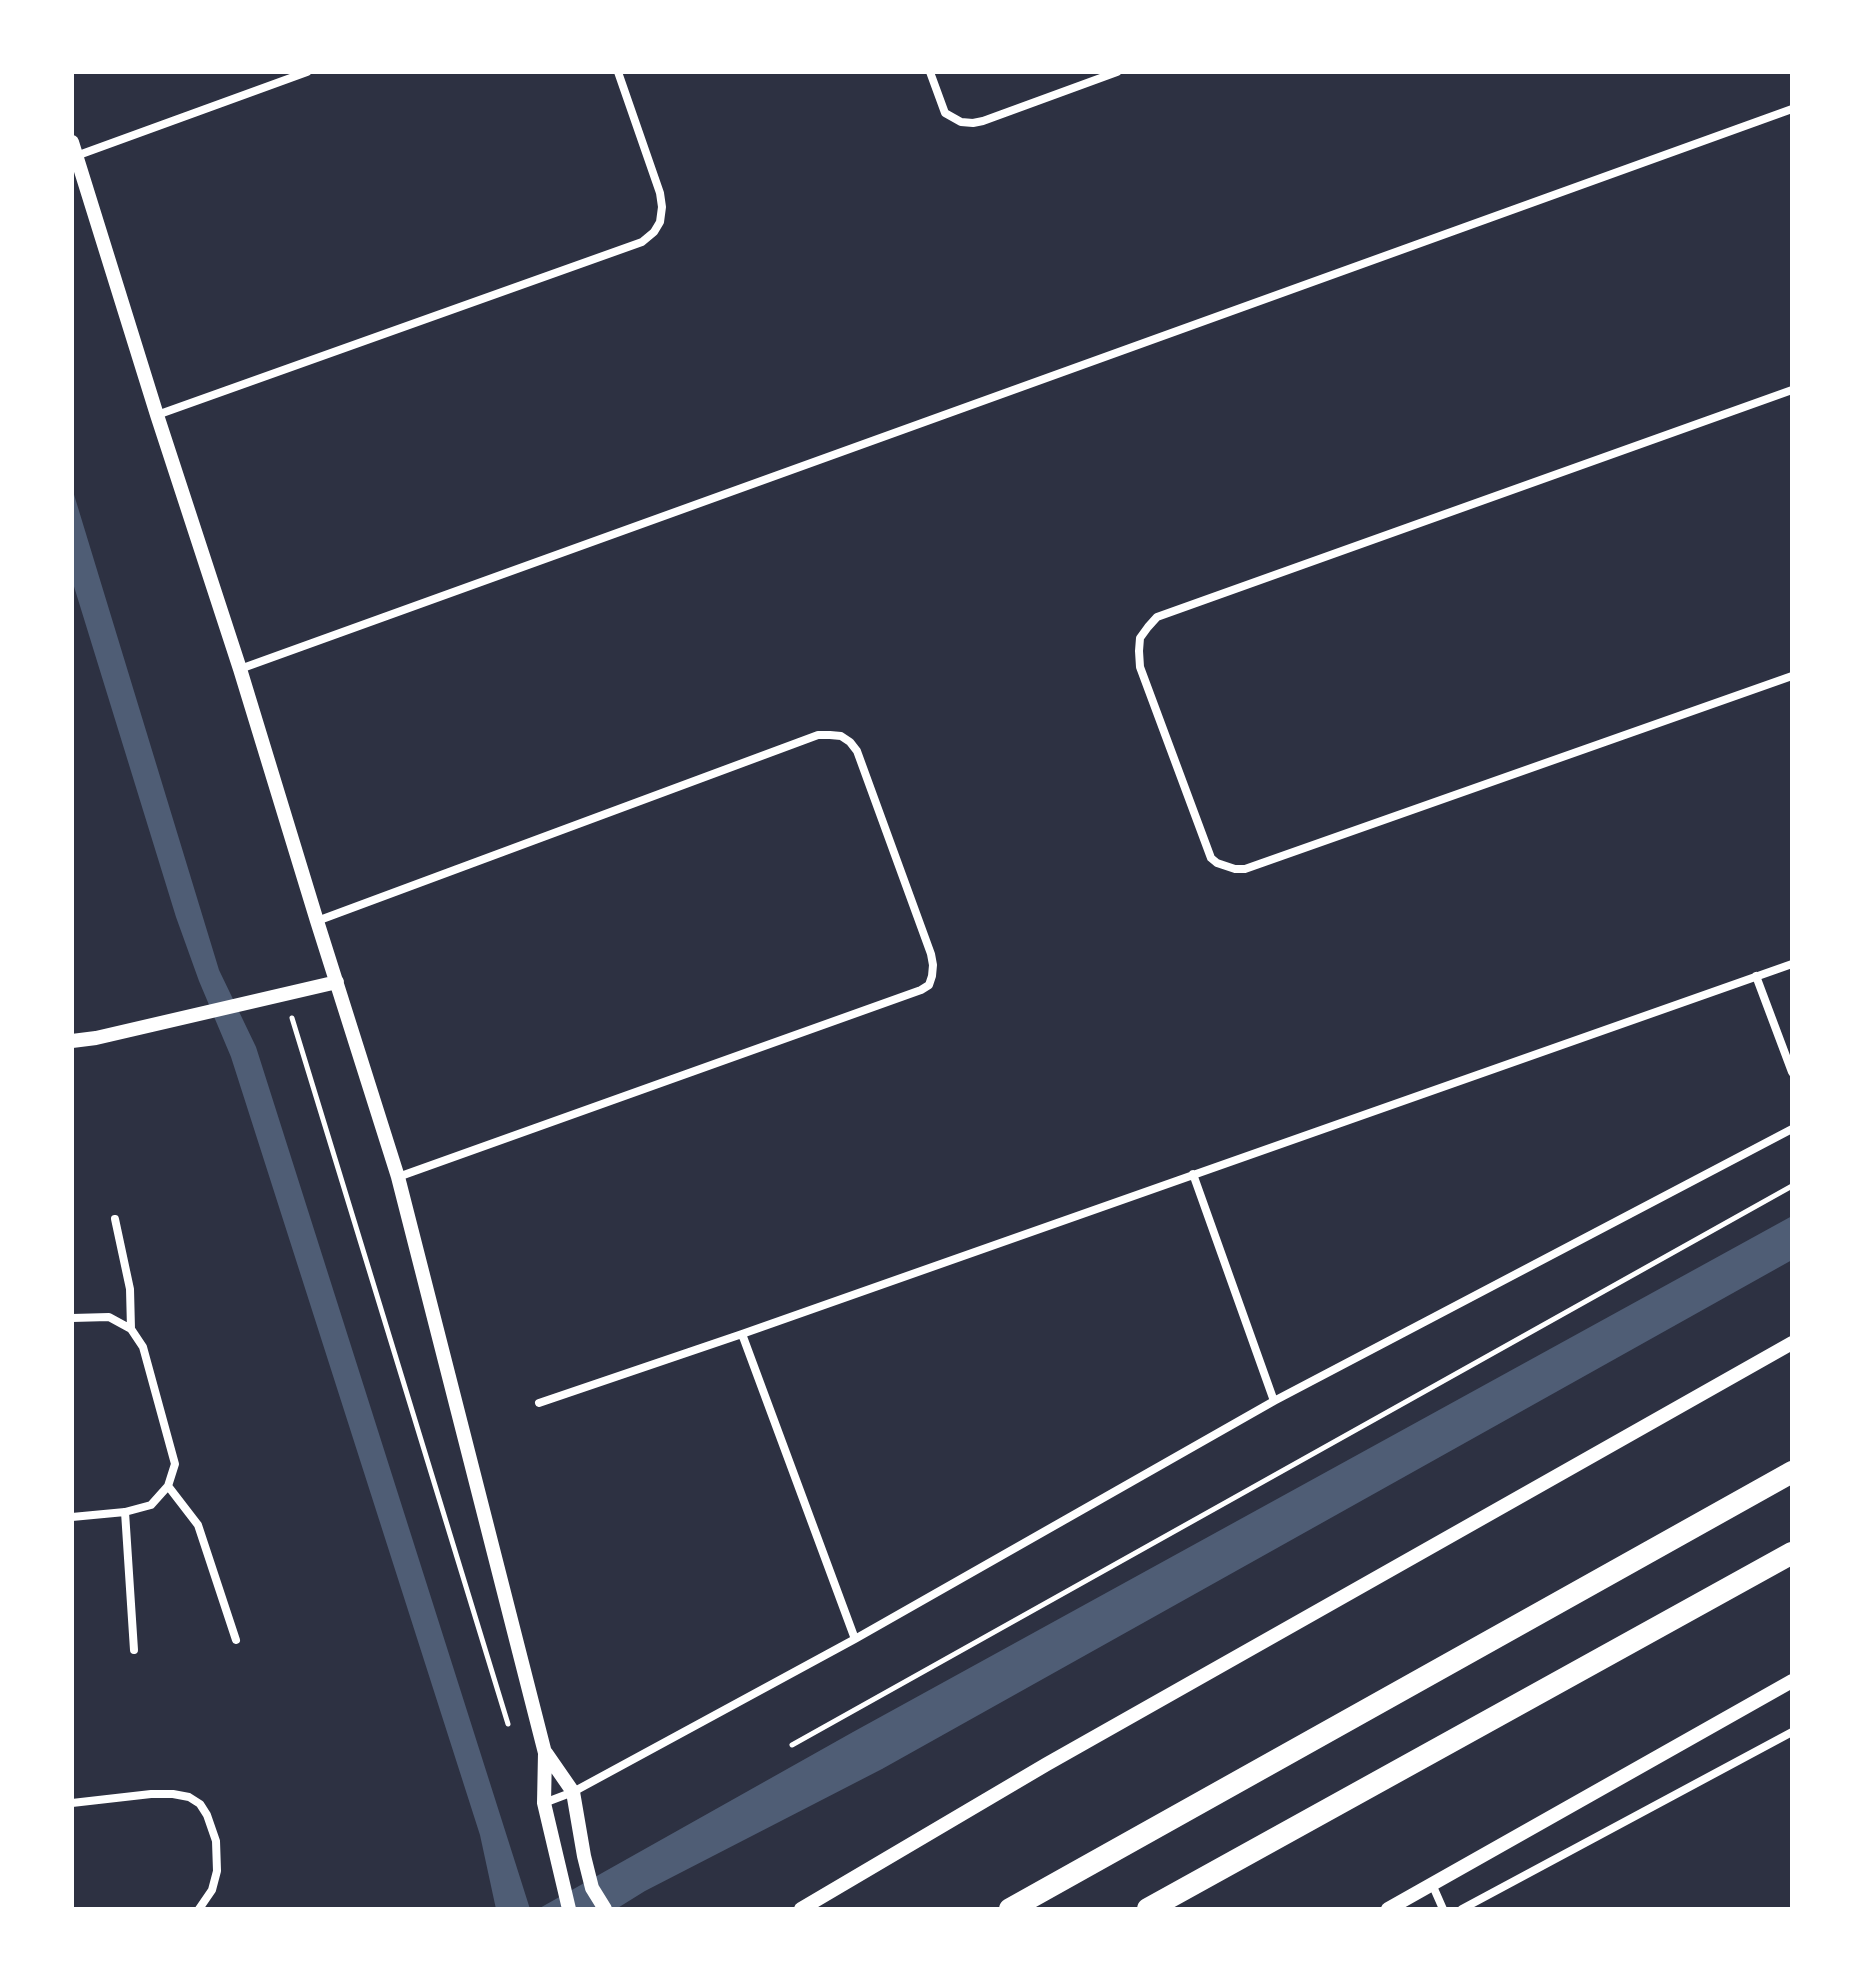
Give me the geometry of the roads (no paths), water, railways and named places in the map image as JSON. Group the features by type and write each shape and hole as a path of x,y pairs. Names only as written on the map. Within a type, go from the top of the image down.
{"highway":[{"path":"1010,1909 1792,1472"},
{"path":"1148,1909 1792,1553"}],"street":[{"path":"307,72 74,149 398,1177 545,1753 544,1803 569,1909"},
{"path":"157,415 642,242 660,222 662,207 660,193 618,72"},
{"path":"930,72 945,113 961,122 973,123 1117,72"},
{"path":"240,669 1792,109"},
{"path":"1792,390 1157,617 1140,638 1139,651 1140,667 1211,858 1235,869 1245,869 1792,676"},
{"path":"317,921 818,735 830,735 841,736 857,751 931,954 932,976 929,985 921,990 398,1177"},
{"path":"539,1403 1792,964"},
{"path":"1756,976 1792,1072"},
{"path":"72,1041 337,982"},
{"path":"544,1803 573,1792 855,1639 1274,1401 1792,1129"},
{"path":"1193,1174 1274,1401"},
{"path":"115,1219 130,1289 131,1329"},
{"path":"72,1318 109,1317 131,1329 143,1347 175,1464 168,1486 151,1505 125,1512 72,1517"},
{"path":"742,1334 855,1639"},
{"path":"801,1909 1047,1764 1792,1343"},
{"path":"168,1486 198,1525 236,1640"},
{"path":"125,1512 134,1650"},
{"path":"1388,1909 1792,1681"},
{"path":"1462,1909 1792,1732"},
{"path":"545,1753 573,1792 592,1888 605,1909"},
{"path":"72,1803 173,1794 189,1797 200,1804 216,1841 217,1871 212,1890 199,1909"},
{"path":"1432,1884 1443,1909"}],"water":[{"path":"72,488 219,970 256,1047 530,1909 496,1909 480,1835 231,1057 176,917 72,580"},
{"path":"1792,1216 1792,1260 882,1769 645,1891 616,1909 538,1909 853,1732"}]}
